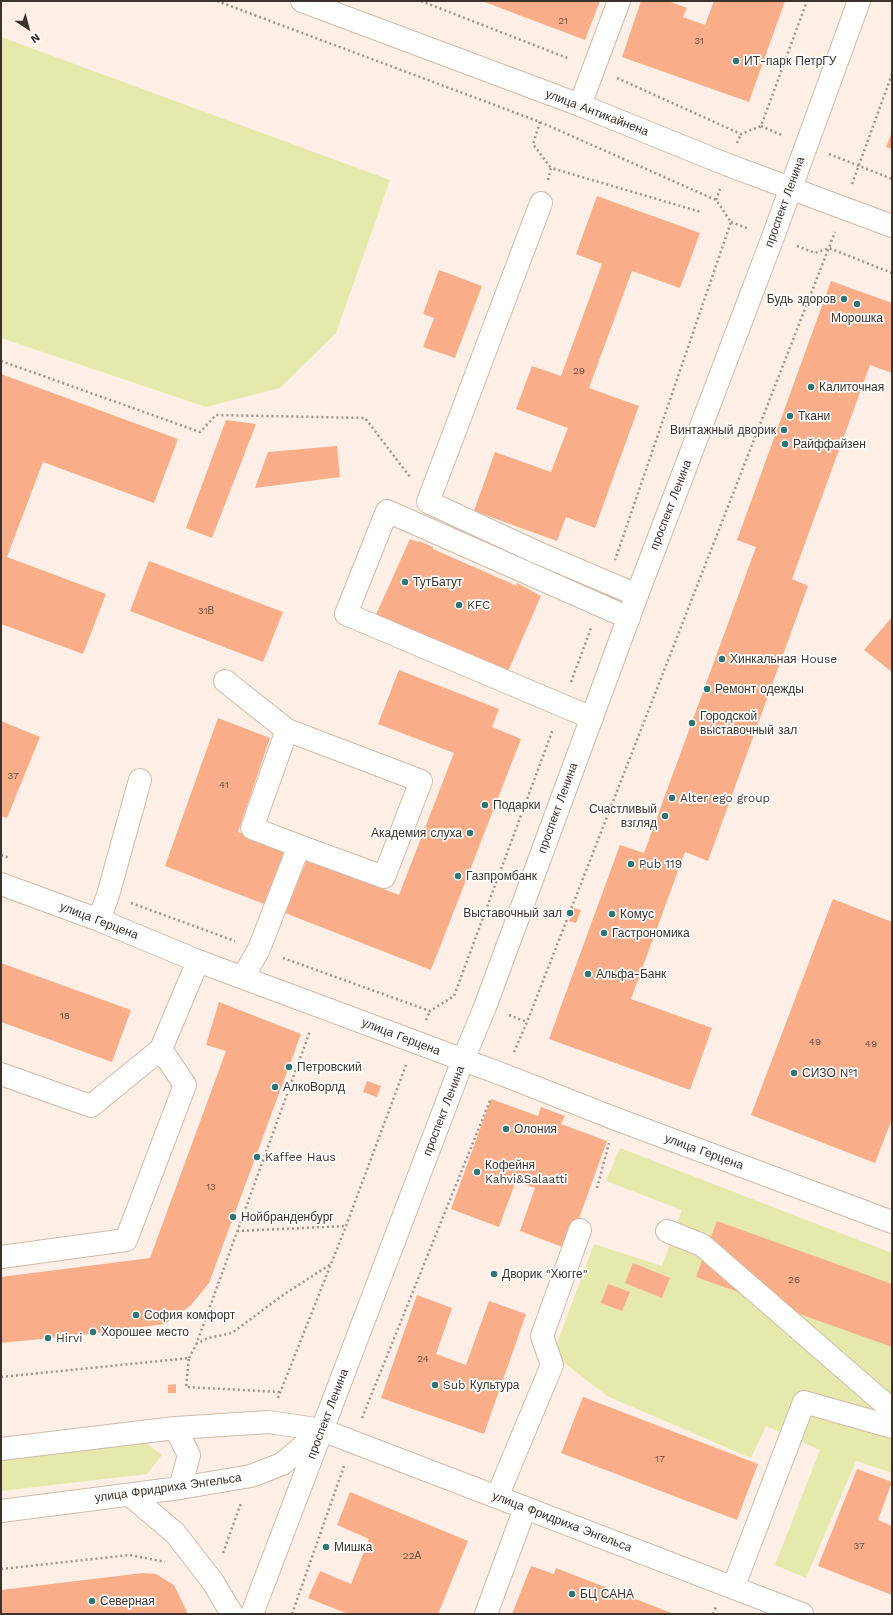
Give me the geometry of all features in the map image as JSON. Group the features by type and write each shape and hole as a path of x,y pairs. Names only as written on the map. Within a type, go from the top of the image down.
{"main road":[{"name":"улица Антикайнена","path":"302,1 580,105 728,165 892,226"},
{"path":"580,105 618,1"},
{"name":"проспект Ленина","path":"252,1614 463,1060 485,1007 859,1"},
{"path":"541,203 428,502 536,552 637,595"},
{"path":"592,718 346,614 387,511 629,618"},
{"path":"225,681 288,730 421,781 384,877 252,828 288,730"},
{"path":"99,920 108,895 140,780"},
{"path":"243,978 259,949 299,846"},
{"name":"улица Герцена","path":"1,884 99,920 198,961 892,1222"},
{"path":"1,1074 91,1106 161,1049 198,961"},
{"path":"1,1257 126,1240 185,1086 161,1049"},
{"path":"497,1497 552,1365 542,1336 580,1230"},
{"path":"667,1231 702,1245 892,1410"},
{"path":"733,1588 804,1402 892,1427"},
{"name":"улица Фридриха Энгельса","path":"1,1448 175,1428 269,1422 322,1430 802,1614"},
{"path":"175,1428 189,1455 180,1488"},
{"name":"улица Фридриха Энгельса","path":"1,1510 130,1495 251,1476 282,1464 322,1430"},
{"path":"130,1495 175,1533 213,1582 232,1614"},
{"path":"486,1614 525,1508"}],"path":[{"path":"421,1 594,68 741,134 761,126 807,1"},
{"path":"892,74 859,166 892,179"},
{"path":"540,122 533,144 551,168 701,212"},
{"path":"541,203 551,168"},
{"path":"292,1614 352,1442 491,1096 504,1075 530,1014 829,248 892,273"},
{"path":"1,361 200,432 216,415 365,418 428,502"},
{"path":"312,1026 196,1344 189,1358 186,1387 280,1392 346,1226 414,1042 430,1011"},
{"path":"597,1188 616,1119"},
{"path":"237,1231 346,1226"},
{"path":"196,1344 208,1338 232,1333 283,1295 331,1264"},
{"path":"1,1377 189,1358"},
{"path":"1,1569 130,1555 171,1563"},
{"path":"713,1614 716,1607"}],"green space":[{"path":"1,37 390,180 336,333 280,388 206,407 1,338"},
{"path":"620,1148 892,1253 892,1473 856,1461 806,1578 775,1565 820,1450 766,1426 751,1458 607,1396 553,1354 594,1244 662,1266 682,1210 606,1181"},
{"path":"142,1440 162,1455 147,1474 1,1491 1,1459"}],"building":[{"path":"482,1 600,1 585,40"},
{"path":"641,1 668,1 687,8 683,17 705,25 714,1 785,1 749,102 622,57"},
{"path":"892,132 892,149 886,147"},
{"path":"597,196 700,233 680,288 632,271 589,388 639,406 595,528 566,517 557,541 474,511 495,452 551,472 568,428 516,409 532,366 561,376 602,264 576,254"},
{"path":"439,270 482,286 455,358 423,347 434,318 423,314"},
{"path":"831,281 892,303 892,373 870,365 792,579 808,586 708,861 685,852 631,999 712,1028 690,1090 549,1039 620,845 644,853 756,547 737,540"},
{"path":"1,374 178,439 154,503 43,462 7,557 106,594 83,654 1,624"},
{"path":"226,420 256,424 212,538 186,528"},
{"path":"337,446 340,477 255,488 268,452"},
{"name":"KFC","path":"410,539 433,547 433,549 517,586 517,583 541,596 506,676 374,619"},
{"path":"149,561 283,612 263,662 130,611"},
{"path":"892,617 892,672 864,650"},
{"path":"399,670 499,709 492,727 521,739 431,970 285,913 307,859 399,895 454,753 378,724"},
{"path":"218,718 270,738 238,832 285,850 264,904 165,866"},
{"path":"1,721 40,737 7,818 1,816"},
{"path":"833,899 892,922 892,1119 875,1163 751,1115"},
{"path":"574,908 581,910 576,923 569,921"},
{"path":"1,963 131,1010 112,1062 1,1022"},
{"path":"219,1002 301,1034 209,1283 191,1305 165,1324 90,1334 1,1343 1,1277 150,1258 226,1051 206,1045"},
{"path":"367,1081 381,1086 377,1097 363,1092"},
{"path":"491,1099 538,1116 541,1107 565,1116 561,1124 607,1141 568,1249 520,1231 535,1188 516,1181 499,1227 451,1209"},
{"path":"717,1221 892,1284 892,1347 696,1277"},
{"path":"633,1263 670,1278 662,1298 625,1283"},
{"path":"608,1284 630,1292 622,1311 601,1303"},
{"path":"417,1295 452,1308 436,1354 466,1365 489,1301 526,1314 484,1434 381,1398"},
{"path":"176,1384 176,1393 168,1393 168,1385"},
{"path":"583,1397 758,1464 737,1520 561,1453"},
{"path":"857,1469 892,1482 878,1520 892,1526 892,1595 818,1566"},
{"path":"350,1492 468,1541 438,1614 348,1614 308,1598 320,1571 351,1584 369,1539 337,1525"},
{"name":"БЦ САНА","path":"531,1566 554,1574 556,1568 674,1614 512,1614"},
{"name":"Северная","path":"143,1573 156,1574 174,1585 188,1614 1,1614 1,1590"}],"place":[{"name":"ИТ-парк ПетрГУ","path":"736,61"},
{"name":"Будь здоров","path":"844,299"},
{"name":"Морошка","path":"857,304"},
{"name":"Калиточная","path":"811,387"},
{"name":"Ткани","path":"790,416"},
{"name":"Винтажный дворик","path":"784,430"},
{"name":"Райффайзен","path":"785,444"},
{"name":"ТутБатут","path":"405,582"},
{"name":"KFC","path":"459,605"},
{"name":"Хинкальная House","path":"722,659"},
{"name":"Ремонт одежды","path":"707,689"},
{"name":"Городской выставочный зал","path":"692,723"},
{"name":"Alter ego group","path":"672,798"},
{"name":"Подарки","path":"485,805"},
{"name":"Счастливый взгляд","path":"665,816"},
{"name":"Академия слуха","path":"470,833"},
{"name":"Pub 119","path":"631,864"},
{"name":"Газпромбанк","path":"458,876"},
{"name":"Выставочный зал","path":"570,913"},
{"name":"Комус","path":"612,914"},
{"name":"Гастрономика","path":"604,933"},
{"name":"Альфа-Банк","path":"588,974"},
{"name":"Петровский","path":"289,1067"},
{"name":"СИЗО №1","path":"794,1073"},
{"name":"АлкоВорлд","path":"275,1087"},
{"name":"Олония","path":"506,1129"},
{"name":"Kaffee Haus","path":"257,1157"},
{"name":"Кофейня Kahvi&Salaatti","path":"477,1172"},
{"name":"Нойбранденбург","path":"233,1217"},
{"name":"Дворик \"Хюгге\"","path":"494,1274"},
{"name":"София комфорт","path":"136,1315"},
{"name":"Хорошее место","path":"93,1332"},
{"name":"Hirvi","path":"48,1338"},
{"name":"Sub Культура","path":"435,1385"},
{"name":"Мишка","path":"326,1547"},
{"name":"БЦ САНА","path":"572,1594"},
{"name":"Северная","path":"92,1601"}]}
